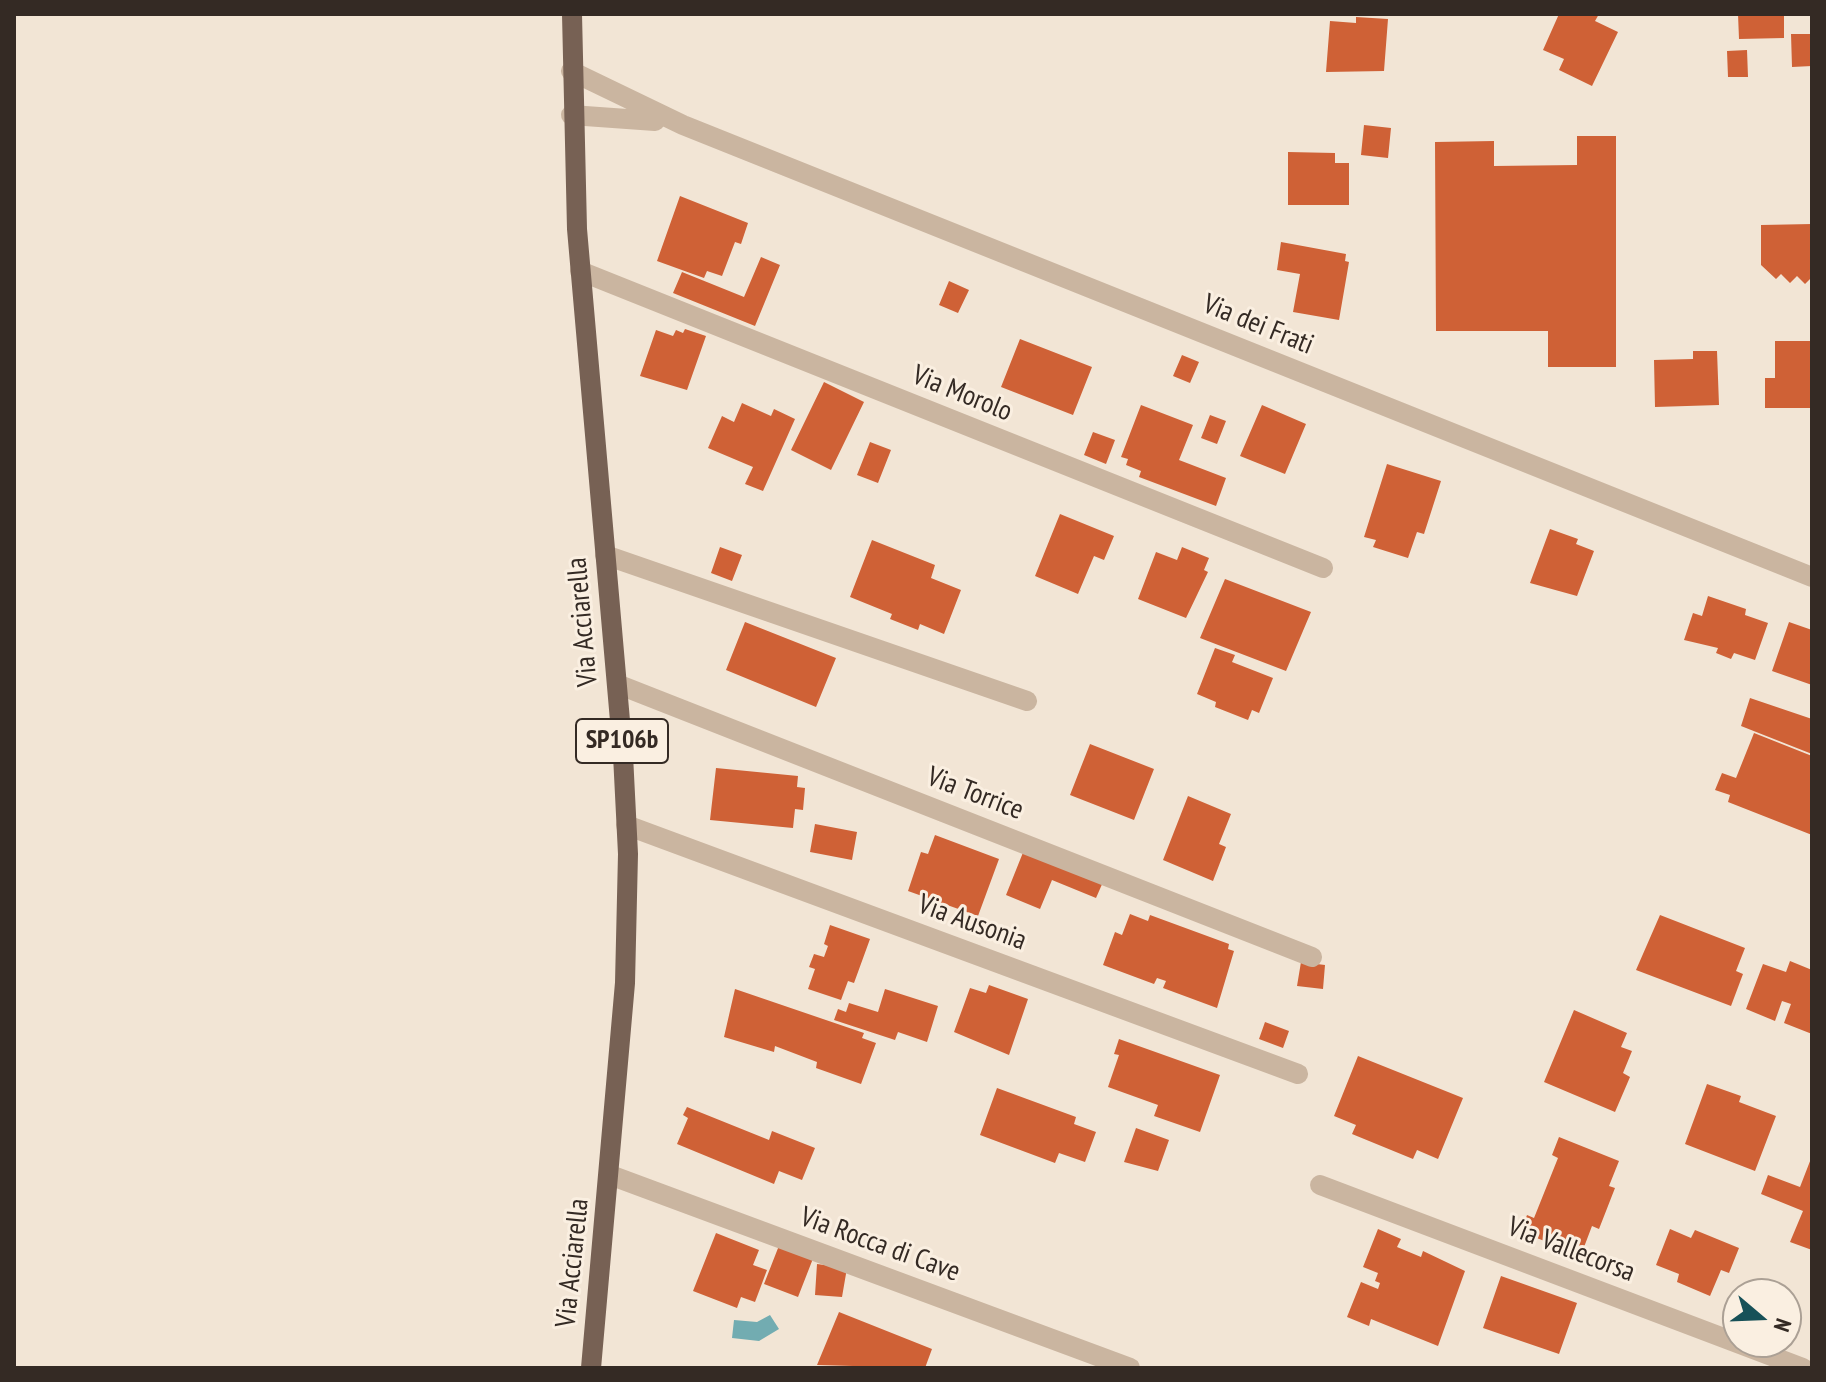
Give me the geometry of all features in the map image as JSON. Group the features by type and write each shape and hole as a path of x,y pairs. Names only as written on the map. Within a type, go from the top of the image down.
{"main road":[{"name":"Via Acciarella","path":"572,14 571,115 580,271 617,684 626,825 627,951 591,1368"}],"street":[{"name":"Via dei Frati","path":"571,71 683,125 1812,577"},
{"name":"Via dei Frati","path":"571,115 621,116 683,125"},
{"name":"Via Morolo","path":"580,271 1323,568"},
{"path":"605,555 1027,701"},
{"name":"Via Torrice","path":"617,684 1312,957"},
{"name":"Via Ausonia","path":"626,825 1298,1074"},
{"name":"Via Rocca di Cave","path":"610,1175 1130,1368"},
{"name":"Via Vallecorsa","path":"1320,1185 1803,1368"}],"water":[{"path":"770,1315 779,1329 759,1341 732,1338 734,1320 757,1322"}],"building":[{"path":"1559,14 1599,14 1595,21 1618,32 1592,86 1559,70 1564,59 1543,50"},
{"path":"1738,14 1784,14 1784,38 1739,39"},
{"path":"1356,17 1388,19 1384,71 1326,72 1330,21 1356,23"},
{"path":"1791,34 1812,34 1812,66 1792,67"},
{"path":"1747,50 1748,77 1728,77 1727,51"},
{"path":"1364,125 1391,128 1388,158 1361,155"},
{"path":"1577,136 1616,136 1616,367 1548,367 1548,331 1436,331 1435,142 1494,141 1494,166 1577,165"},
{"path":"1288,152 1335,153 1335,163 1349,163 1349,205 1288,205"},
{"path":"680,196 748,223 741,244 735,242 722,276 707,271 704,278 657,261"},
{"path":"1812,224 1812,277 1805,284 1797,276 1790,283 1781,274 1776,279 1761,265 1761,225"},
{"path":"1281,242 1346,254 1345,261 1349,262 1339,320 1293,312 1300,274 1277,270"},
{"path":"761,257 780,265 755,326 673,293 682,272 744,297"},
{"path":"949,281 969,290 958,313 939,305"},
{"path":"685,329 706,336 687,390 640,376 656,330 673,336 676,330 683,333"},
{"path":"1020,339 1092,367 1073,415 1001,387"},
{"path":"1775,341 1812,341 1812,408 1765,408 1765,378 1775,378"},
{"path":"1693,351 1717,351 1719,405 1655,407 1654,360 1693,359"},
{"path":"1182,355 1199,362 1190,383 1173,376"},
{"path":"824,382 864,402 831,470 791,450"},
{"path":"742,403 771,416 774,409 795,419 763,491 745,484 753,467 708,448 722,416 734,422"},
{"path":"1141,405 1193,425 1179,460 1226,478 1216,506 1139,477 1141,471 1126,465 1128,459 1121,457"},
{"path":"1262,405 1306,424 1285,474 1240,456"},
{"path":"1210,415 1226,421 1217,444 1201,438"},
{"path":"1093,432 1115,440 1106,464 1084,455"},
{"path":"870,442 891,450 878,483 857,475"},
{"path":"1387,464 1441,481 1424,534 1417,532 1408,558 1373,547 1376,540 1364,537"},
{"path":"1060,514 1114,536 1104,560 1094,556 1078,594 1035,576"},
{"path":"1550,529 1578,539 1576,544 1594,551 1577,596 1530,583"},
{"path":"872,540 935,565 931,578 961,590 944,634 920,624 918,630 890,619 892,614 850,597"},
{"path":"720,547 742,555 732,581 711,573"},
{"path":"1182,547 1209,558 1204,570 1208,572 1186,618 1138,599 1156,552 1177,560"},
{"path":"1225,579 1311,612 1286,671 1200,638"},
{"path":"1708,596 1746,609 1745,615 1768,623 1755,660 1734,653 1731,659 1716,653 1718,648 1684,640 1693,613 1702,616"},
{"path":"745,622 836,658 816,707 726,670"},
{"path":"1789,622 1812,630 1812,685 1772,671"},
{"path":"1215,648 1235,655 1232,662 1273,678 1259,713 1252,710 1248,720 1215,707 1216,702 1197,694"},
{"path":"1750,698 1812,719 1812,754 1741,726"},
{"path":"1754,733 1812,756 1812,835 1728,802 1730,795 1715,790 1722,773 1736,778"},
{"path":"1090,744 1154,769 1134,820 1070,795"},
{"path":"716,768 798,776 797,787 805,788 803,810 795,809 793,828 710,820"},
{"path":"1188,796 1231,814 1219,844 1226,847 1213,881 1163,860"},
{"path":"815,824 857,832 852,860 810,852"},
{"path":"935,835 999,859 978,916 908,891 921,852 928,854"},
{"path":"1024,850 1103,882 1096,898 1052,880 1040,909 1006,895"},
{"path":"1130,914 1148,921 1150,915 1229,944 1228,949 1234,951 1217,1008 1163,988 1166,981 1157,978 1154,984 1103,965 1115,932 1122,935"},
{"path":"1660,915 1745,948 1736,971 1743,974 1731,1006 1636,970"},
{"path":"830,925 870,939 854,983 848,981 841,1000 808,989 815,969 809,967 814,954 824,957"},
{"path":"1790,961 1812,970 1812,1034 1784,1023 1791,1004 1782,1001 1775,1021 1746,1009 1763,964 1786,972"},
{"path":"1301,962 1325,965 1323,989 1297,986"},
{"path":"989,985 1028,999 1009,1055 954,1032 970,988 986,993"},
{"path":"735,989 864,1033 862,1038 876,1043 861,1084 816,1068 817,1062 775,1046 774,1052 724,1037"},
{"path":"885,989 938,1006 927,1042 898,1032 895,1040 834,1020 838,1009 846,1012 849,1003 878,1012"},
{"path":"1574,1010 1627,1033 1621,1047 1632,1051 1623,1073 1630,1077 1615,1112 1544,1082"},
{"path":"1265,1022 1289,1031 1283,1048 1259,1039"},
{"path":"1119,1039 1220,1075 1200,1132 1154,1116 1158,1105 1108,1087 1119,1055 1114,1054"},
{"path":"1358,1056 1463,1098 1438,1159 1417,1150 1413,1159 1352,1134 1356,1125 1334,1116"},
{"path":"1707,1084 1741,1096 1739,1102 1776,1116 1755,1171 1685,1144"},
{"path":"997,1088 1076,1117 1074,1124 1096,1132 1085,1162 1059,1153 1055,1163 980,1135"},
{"path":"687,1107 769,1140 772,1131 815,1148 802,1180 779,1171 774,1184 677,1144 688,1118 683,1115"},
{"path":"1136,1128 1169,1140 1158,1171 1124,1162"},
{"path":"1559,1137 1619,1161 1609,1186 1615,1188 1599,1229 1592,1226 1581,1255 1521,1232 1527,1215 1534,1218 1558,1158 1552,1155"},
{"path":"1812,1156 1812,1250 1790,1242 1803,1211 1761,1194 1768,1175 1800,1187"},
{"path":"1378,1229 1401,1239 1397,1247 1421,1257 1423,1251 1465,1271 1438,1346 1371,1319 1369,1326 1347,1317 1361,1282 1378,1289 1380,1283 1375,1281 1378,1273 1363,1267"},
{"path":"1670,1229 1691,1238 1695,1230 1739,1248 1729,1273 1721,1270 1710,1296 1677,1282 1679,1274 1656,1265"},
{"path":"716,1233 759,1250 753,1265 767,1270 755,1302 741,1297 737,1308 693,1291"},
{"path":"780,1243 814,1256 798,1297 764,1284"},
{"path":"817,1264 847,1268 842,1297 815,1295"},
{"path":"1501,1276 1577,1303 1559,1354 1483,1328"},
{"path":"839,1312 932,1349 925,1368 817,1365"}]}
